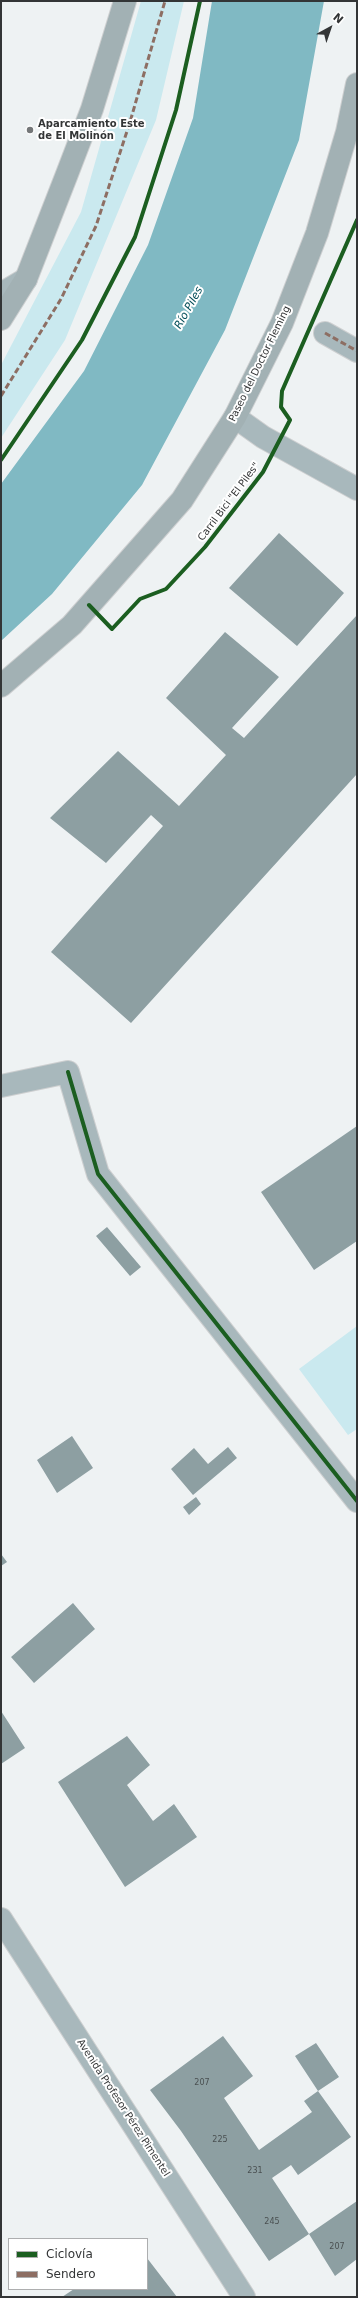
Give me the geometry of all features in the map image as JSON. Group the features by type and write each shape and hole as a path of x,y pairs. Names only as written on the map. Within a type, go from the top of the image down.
{"main road":[{"path":"1,319 26,279 92,109 125,1"},
{"name":"Paseo del Doctor Fleming","path":"1,686 72,625 182,500 235,417 282,323 317,233 348,132 357,84"}],"street":[{"path":"1,294 26,279"},
{"path":"325,333 357,351"},
{"path":"235,417 263,436 357,489"},
{"path":"1,1086 68,1072 98,1174 357,1501"},
{"name":"Avenida Profesor Pérez Pimentel","path":"1,1919 244,2297"}],"shaded area":[{"path":"141,1 184,1 156,120 65,340 1,438 1,365 81,212"},
{"path":"357,1326 357,1429 348,1435 299,1369"}],"water":[{"name":"Río Piles","path":"212,1 324,1 299,140 225,330 142,485 52,594 1,641 1,484 84,371 148,245 193,118"}],"building":[{"path":"279,533 344,593 297,646 229,588"},
{"path":"357,615 357,774 131,1023 51,952 163,826 151,815 106,863 50,818 118,751 179,806 226,755 166,698 225,632 279,677 232,728 244,738"},
{"path":"357,1126 357,1241 314,1270 261,1192"},
{"path":"107,1227 141,1267 130,1276 96,1236"},
{"path":"72,1436 93,1468 57,1493 37,1460"},
{"path":"228,1447 237,1458 193,1495 171,1469 194,1448 208,1464"},
{"path":"196,1497 201,1504 189,1515 183,1507"},
{"path":"1,1554 7,1562 1,1566"},
{"path":"73,1603 95,1629 34,1683 11,1657"},
{"path":"1,1711 25,1748 1,1764"},
{"path":"127,1736 150,1765 127,1785 153,1821 174,1804 197,1837 125,1887 58,1782"},
{"path":"223,2036 253,2076 224,2098 259,2150 312,2112 304,2101 318,2091 351,2137 298,2175 291,2165 272,2178 309,2234 269,2261 181,2131 150,2090"},
{"path":"316,2043 339,2077 318,2091 295,2056"},
{"path":"357,2201 357,2259 335,2276 309,2234"},
{"path":"148,2259 177,2297 62,2297 72,2290 148,2290"}],"marked path":[{"path":"1,396 61,299 96,226 130,122 165,1"},
{"path":"325,333 357,351"}],"cycle path":[{"path":"1,460 82,340 135,237 176,110 200,1"},
{"name":"Carril Bici \"El Piles\"","path":"89,605 112,629 140,599 166,589 205,547 263,472 290,420 281,407 282,391 357,220"},
{"path":"68,1072 98,1174 357,1501"}],"place":[{"name":"Aparcamiento Este de El Molinón","path":"30,130"}]}
